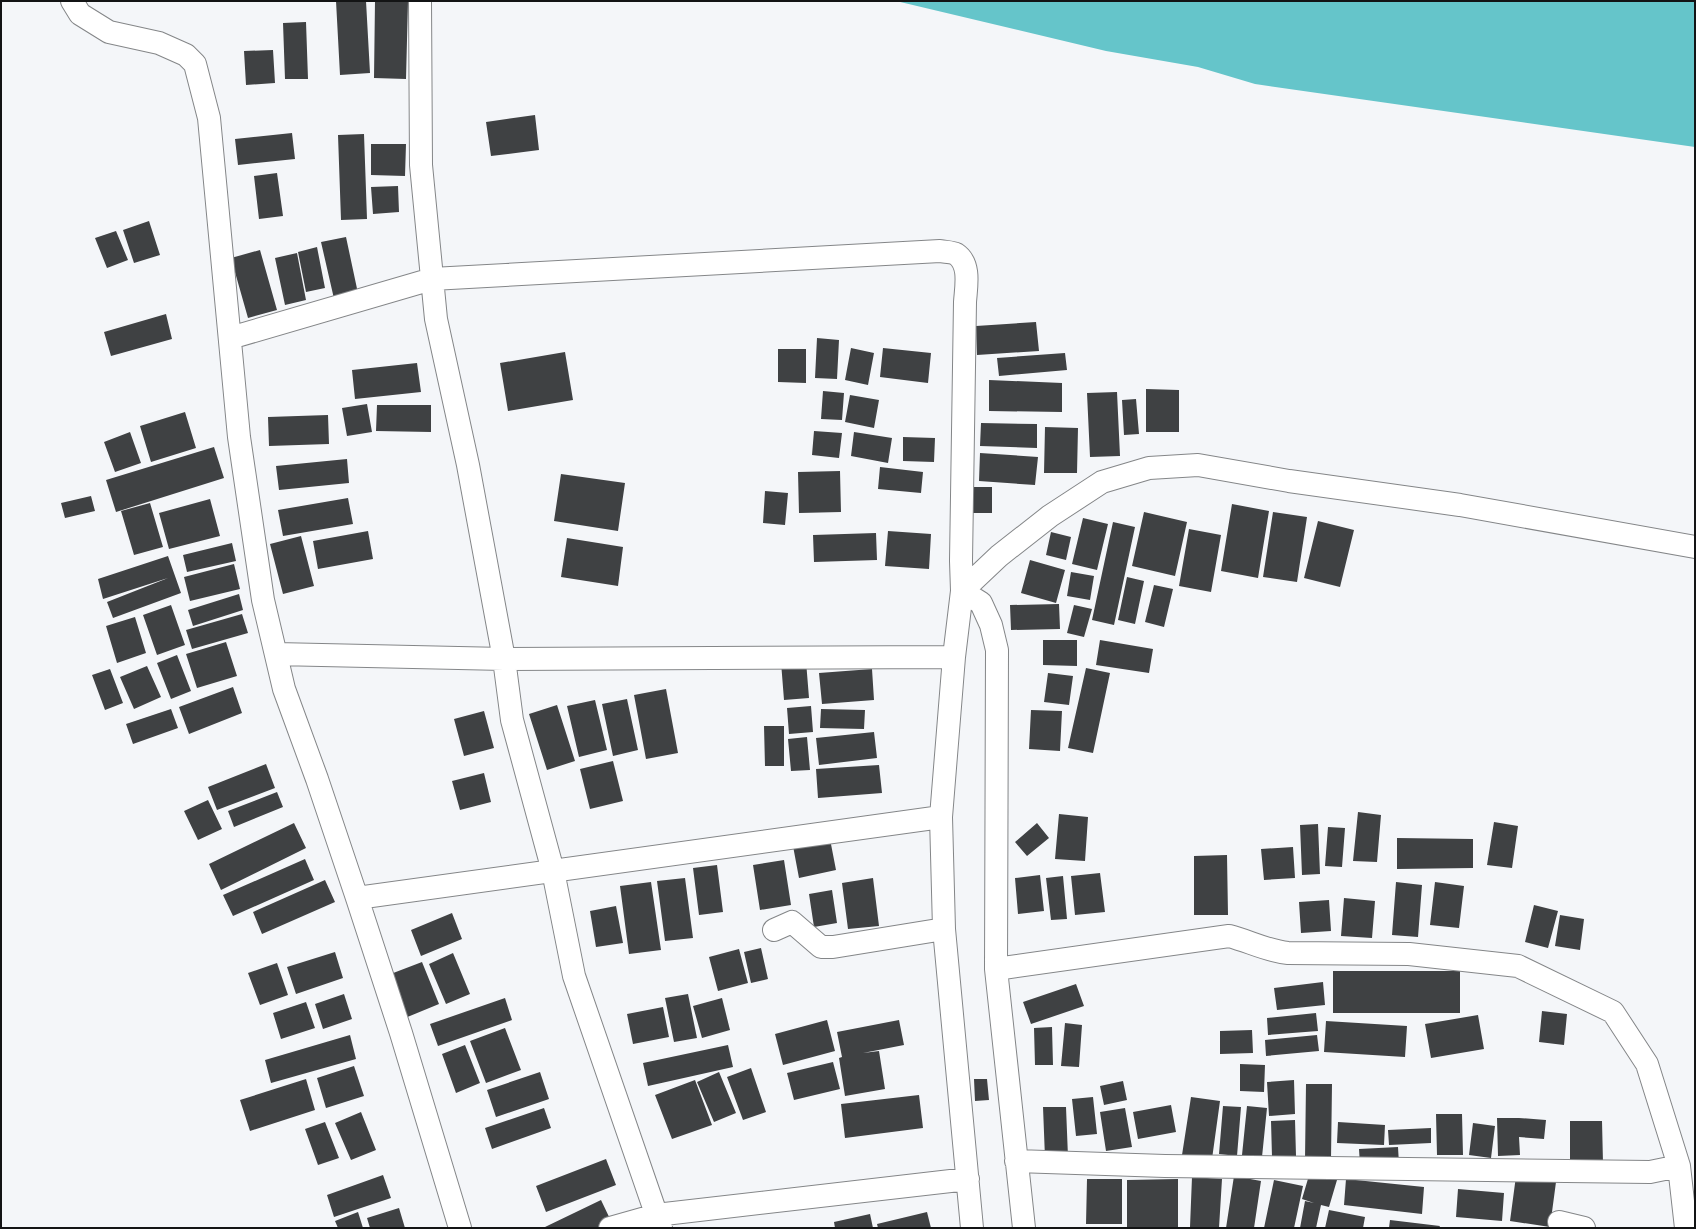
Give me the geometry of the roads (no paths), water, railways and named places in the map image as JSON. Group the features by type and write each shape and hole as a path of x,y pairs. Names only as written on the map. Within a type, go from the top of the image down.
{"street":[{"path":"72,1 80,14 109,32 159,43 186,55 195,64 209,118 240,445 263,600 284,689 317,779 357,898 403,1041 460,1228"},
{"path":"420,1 421,165 436,319 468,465 504,659 512,720 553,871 574,976 658,1221"},
{"path":"230,338 432,279 940,251 954,253 962,259 967,277 965,310 961,553 962,591 954,657 941,817 944,929 972,1228"},
{"path":"962,591 998,556 1044,520 1102,482 1149,468 1184,465 1198,465 1289,481 1460,505 1695,547"},
{"path":"962,591 981,603 991,624 997,650 996,968 1024,1228"},
{"path":"276,654 504,659 954,657"},
{"path":"357,898 941,817"},
{"path":"774,930 792,922 822,947 833,947 944,929"},
{"path":"996,968 1229,936 1245,940 1273,951 1288,953 1409,954 1518,966 1613,1012 1647,1064 1679,1166 1686,1228"},
{"path":"1016,1161 1165,1166 1650,1172 1679,1166"},
{"path":"610,1228 968,1179"},
{"path":"1559,1222 1584,1228"}],"water":[{"path":"896,1 1695,1 1695,147 1255,84 1198,67 1106,51"}]}
